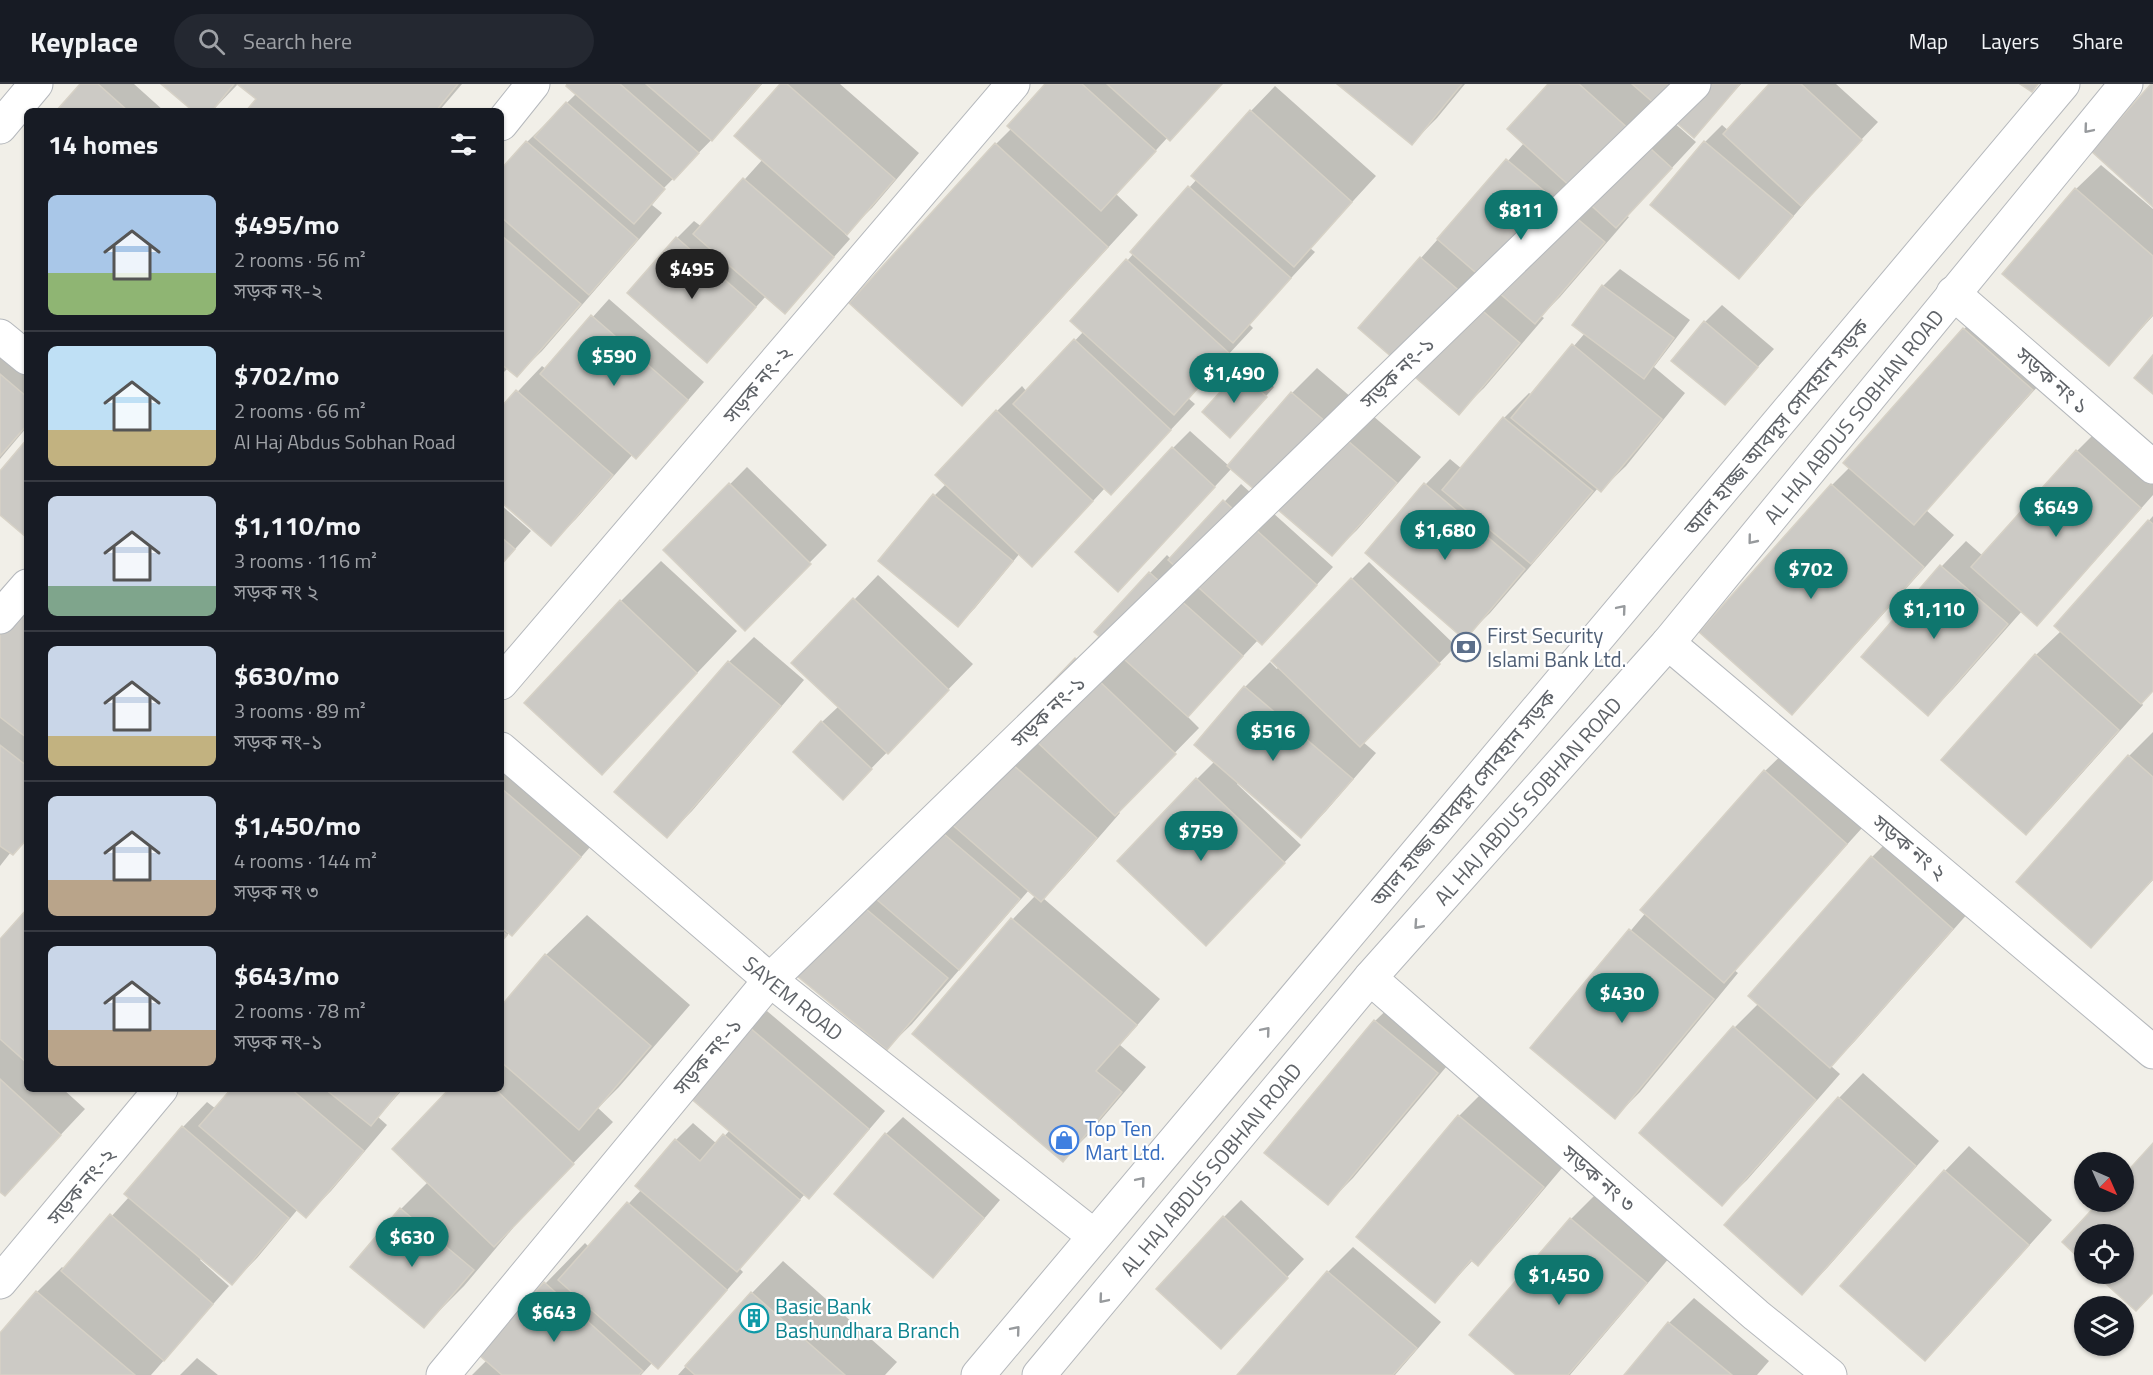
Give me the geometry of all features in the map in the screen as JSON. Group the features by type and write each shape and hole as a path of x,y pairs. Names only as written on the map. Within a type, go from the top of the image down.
{"street":[{"path":"0,127 36,84"},
{"path":"504,120 533,84"},
{"name":"সড়ক নং-২","path":"504,679 1013,84"},
{"name":"সড়ক নং-১","path":"443,1375 770,980 1694,84"},
{"name":"আল হাজ্জ আবদুস সোবহান সড়ক","path":"978,1375 2063,84"},
{"name":"AL HAJ ABDUS SOBHAN ROAD","path":"1057,1369 1370,978 1668,643 2126,84"},
{"name":"সড়ক নং ১","path":"1953,293 2153,467"},
{"path":"0,336 24,356"},
{"path":"0,617 24,589"},
{"name":"সড়ক নং ২","path":"1668,643 2153,1052"},
{"name":"SAYEM ROAD","path":"504,752 770,980 1094,1236"},
{"name":"সড়ক নং ৩","path":"1370,978 1756,1315 1830,1375"},
{"name":"সড়ক নং-২","path":"0,1282 158,1092"}],"building":[{"path":"80,84 98,84 125,108 59,108"},
{"path":"161,84 234,84 214,108 189,108"},
{"path":"237,84 458,84 438,108 248,108 256,99"},
{"path":"567,84 620,84 699,153 674,180 566,86"},
{"path":"646,84 761,84 712,141"},
{"path":"780,84 787,84 895,179 847,235 734,136"},
{"path":"1045,84 1082,84 1156,151 1101,211 1007,126"},
{"path":"1107,84 1222,84 1170,141"},
{"path":"1337,84 1462,84 1412,145"},
{"path":"1548,84 1579,84 1672,168 1616,228 1507,129"},
{"path":"1632,84 1740,84 1694,138"},
{"path":"1769,84 1801,84 1862,140 1801,206 1723,134"},
{"path":"2020,84 2038,84 2032,92"},
{"path":"2153,84 2153,207 2091,151"},
{"path":"566,102 665,189 634,224 534,137"},
{"path":"1250,110 1352,202 1294,267 1191,176"},
{"path":"526,141 638,239 589,295 504,220 504,166"},
{"path":"1704,141 1793,216 1739,279 1650,205"},
{"path":"995,143 1108,247 962,406 849,303"},
{"path":"1506,159 1605,242 1535,324 1437,239"},
{"path":"743,178 834,257 785,314 693,234"},
{"path":"1188,186 1291,278 1233,343 1130,252"},
{"path":"2075,188 2153,256 2153,314 2109,366 2002,274"},
{"path":"676,237 756,307 707,363 627,293"},
{"path":"504,238 581,304 517,377 504,366"},
{"path":"1420,257 1520,343 1459,415 1358,328"},
{"path":"1126,259 1229,353 1174,415 1070,321"},
{"path":"1602,285 1674,338 1644,379 1572,325"},
{"path":"591,315 688,400 636,459 540,374"},
{"path":"1704,321 1758,367 1725,405 1671,361"},
{"path":"1963,328 2033,390 1914,525 1843,463"},
{"path":"1074,339 1171,430 1111,495 1013,404"},
{"path":"1572,344 1662,419 1601,492 1511,418"},
{"path":"2153,355 2153,394 2134,378"},
{"path":"1239,371 1267,397 1230,438 1202,412"},
{"path":"0,374 24,394 24,428 0,456"},
{"path":"516,390 613,475 551,546 504,505 504,404"},
{"path":"1291,392 1397,483 1332,556 1227,466"},
{"path":"996,410 1093,501 1032,567 935,475"},
{"path":"1503,417 1593,491 1531,564 1442,490"},
{"path":"24,443 24,535 0,515 0,471"},
{"path":"1172,447 1215,487 1118,592 1075,552"},
{"path":"2076,450 2141,508 2037,626 1971,567"},
{"path":"729,483 811,564 745,631 663,550"},
{"path":"1424,483 1525,569 1465,640 1365,553"},
{"path":"1831,484 1924,567 1792,715 1699,632"},
{"path":"933,494 1013,561 958,627 878,561"},
{"path":"1223,500 1317,585 1262,645 1168,560"},
{"path":"2148,520 2153,524 2153,691 2141,704 2054,626"},
{"path":"504,540 515,549 504,562"},
{"path":"1940,565 2008,624 1928,716 1861,657"},
{"path":"1149,572 1243,656 1188,717 1094,632"},
{"path":"1351,578 1440,664 1360,747 1271,661"},
{"path":"853,598 949,690 888,754 791,663"},
{"path":"620,600 697,673 602,775 524,703"},
{"path":"24,604 24,736 0,717 0,634"},
{"path":"2035,654 2119,730 2026,835 1941,760"},
{"path":"1075,658 1176,754 1115,816 1015,721"},
{"path":"728,661 781,706 667,838 614,792"},
{"path":"1244,686 1353,779 1301,838 1194,745"},
{"path":"821,721 872,769 843,800 793,752"},
{"path":"0,745 24,764 24,842 13,855 0,846"},
{"path":"997,751 1097,838 1041,902 941,815"},
{"path":"2128,755 2153,777 2153,879 2091,948 2016,882"},
{"path":"1764,770 1847,844 1724,983 1640,910"},
{"path":"1196,778 1285,863 1206,946 1117,861"},
{"path":"504,791 581,857 512,936 504,929"},
{"path":"937,828 1020,899 959,970 876,899"},
{"path":"1871,856 1953,929 1830,1068 1748,996"},
{"path":"859,903 948,978 887,1050 797,976"},
{"path":"24,912 24,1060 0,1039 0,939"},
{"path":"1011,918 1137,1025 1096,1071 1122,1092 1063,1162 912,1034"},
{"path":"1629,929 1714,999 1615,1119 1530,1048"},
{"path":"545,954 651,1046 579,1130 504,1065 504,1002"},
{"path":"1374,1020 1438,1073 1328,1205 1264,1153"},
{"path":"1733,1026 1816,1100 1722,1206 1639,1133"},
{"path":"749,1027 869,1129 809,1199 689,1097"},
{"path":"0,1079 61,1135 5,1196 0,1192"},
{"path":"228,1092 295,1092 364,1151 306,1218 199,1126"},
{"path":"329,1092 399,1092 371,1126"},
{"path":"446,1092 498,1092 574,1164 494,1247 392,1149"},
{"path":"1838,1097 1916,1166 1802,1295 1724,1225"},
{"path":"1458,1115 1544,1187 1478,1266 1471,1260 1435,1303 1356,1237"},
{"path":"182,1126 289,1218 232,1285 124,1194"},
{"path":"885,1133 984,1218 933,1278 834,1194"},
{"path":"723,1134 800,1200 737,1272 635,1186 675,1139 700,1161"},
{"path":"2153,1143 2153,1293 2136,1311 2134,1296 2119,1296 2106,1284 2134,1284 2134,1224 2079,1224 2090,1212 2134,1212 2134,1164"},
{"path":"1944,1170 2029,1245 1925,1361 1840,1286"},
{"path":"627,1202 727,1290 658,1369 558,1280"},
{"path":"400,1208 474,1270 424,1328 350,1267"},
{"path":"110,1214 213,1304 164,1361 61,1271"},
{"path":"1223,1216 1288,1278 1221,1349 1156,1289"},
{"path":"1570,1218 1647,1283 1568,1375 1516,1375 1469,1335"},
{"path":"2074,1229 2074,1253 2062,1242"},
{"path":"1327,1271 1417,1348 1393,1375 1237,1375"},
{"path":"544,1282 643,1371 639,1375 502,1375 479,1355"},
{"path":"36,1291 135,1375 0,1375 0,1333"},
{"name":"Basic Bank Bashundhara Branch","path":"751,1292 845,1375 695,1375 685,1366"},
{"path":"1668,1322 1732,1375 1624,1375"}],"place":[{"name":"First Security Islami Bank Ltd.","path":"1466,647"},
{"name":"Top Ten Mart Ltd.","path":"1064,1140"},
{"name":"Basic Bank Bashundhara Branch","path":"754,1318"}]}
